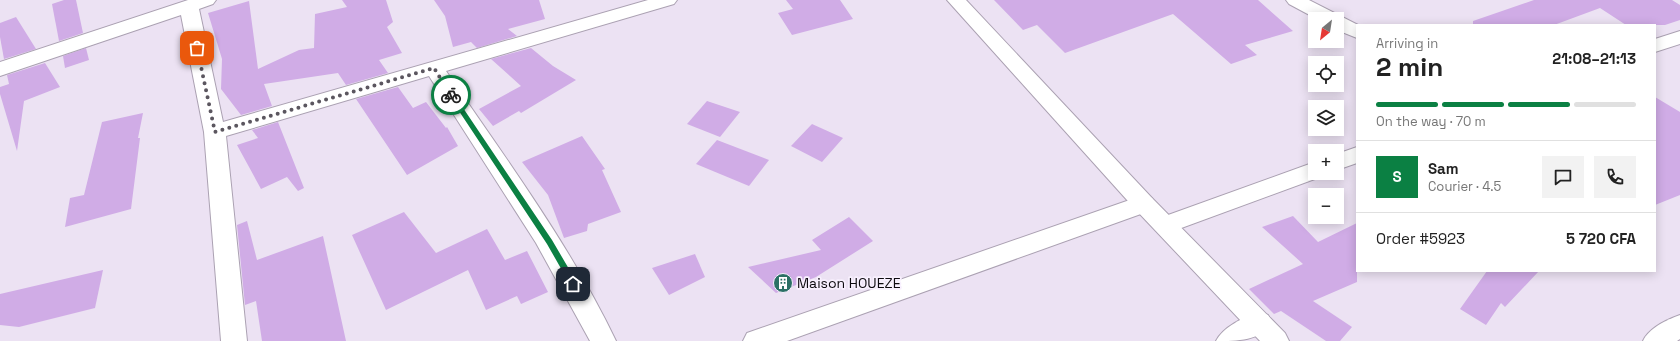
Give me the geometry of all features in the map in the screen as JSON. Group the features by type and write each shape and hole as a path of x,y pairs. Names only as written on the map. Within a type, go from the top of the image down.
{"street":[{"path":"215,132 668,0"},
{"path":"956,0 1144,204 1276,341"},
{"path":"1295,0 1318,12"},
{"path":"0,69 198,3 215,132 234,341"},
{"path":"1344,26 1356,32"},
{"path":"1656,46 1680,37"},
{"path":"434,68 549,242 581,297 603,341"},
{"path":"1344,160 1356,155"},
{"path":"1165,225 1308,173"},
{"path":"756,341 1144,204"},
{"path":"1229,341 1259,323"},
{"path":"1656,341 1680,326"}],"building":[{"path":"64,0 76,0 83,33 59,41 52,4"},
{"path":"342,0 386,0 393,22 387,27 402,53 379,60 388,73 346,85 338,73 264,84 272,106 241,115 221,89 222,59 208,13 249,1 258,69 299,50 314,48 315,14 347,7"},
{"path":"434,0 539,0 545,19 508,29 517,36 477,48 471,42 453,47 445,16"},
{"path":"786,0 840,0 853,19 792,35 778,13 793,9"},
{"path":"994,0 1258,0 1293,31 1245,45 1257,55 1231,64 1173,14 1065,53 1037,25 1023,30"},
{"path":"1534,0 1672,0 1680,5 1680,20 1665,25 1624,24 1600,8 1557,24 1473,24 1473,21"},
{"path":"16,17 36,49 4,59 0,37 0,23"},
{"path":"86,48 89,60 65,68 63,56"},
{"path":"531,48 553,66 576,80 521,113 519,111 493,126 479,109 521,86 491,59"},
{"path":"45,63 60,87 24,101 17,151 0,94 0,87 9,84 7,75"},
{"path":"398,87 413,108 426,102 446,128 447,127 458,146 407,175 356,99"},
{"path":"1656,98 1680,112 1680,195 1656,205"},
{"path":"707,101 740,112 720,137 687,124"},
{"path":"143,113 138,138 140,138 131,209 65,227 70,198 84,195 102,122"},
{"path":"278,122 304,188 298,191 287,177 261,189 237,145 258,138 252,130"},
{"path":"812,124 843,138 822,162 791,146"},
{"path":"582,136 605,169 602,170 621,212 588,224 587,231 564,238 548,195 522,162"},
{"path":"717,140 769,160 749,186 696,164"},
{"path":"404,212 436,253 487,229 505,260 527,251 548,292 521,304 517,296 486,310 468,270 386,310 352,235"},
{"path":"1293,216 1318,242 1356,223 1357,282 1313,301 1352,327 1340,341 1326,341 1281,311 1274,314 1249,289 1303,264 1262,227"},
{"path":"849,217 873,241 816,277 776,293 748,267 821,250 812,240"},
{"path":"247,221 257,260 323,236 346,341 262,341 256,301 245,305 237,225"},
{"path":"695,254 705,277 669,295 652,268"},
{"path":"103,270 95,308 19,327 0,325 0,294"},
{"path":"1486,272 1538,272 1505,307 1501,303 1486,325 1460,309"}],"way so far":[{"path":"197,48 215,132 434,68 451,95"}],"place":[{"name":"Maison HOUEZE","path":"783,283"}],"route":[{"path":"451,95 549,242 573,284"}]}
